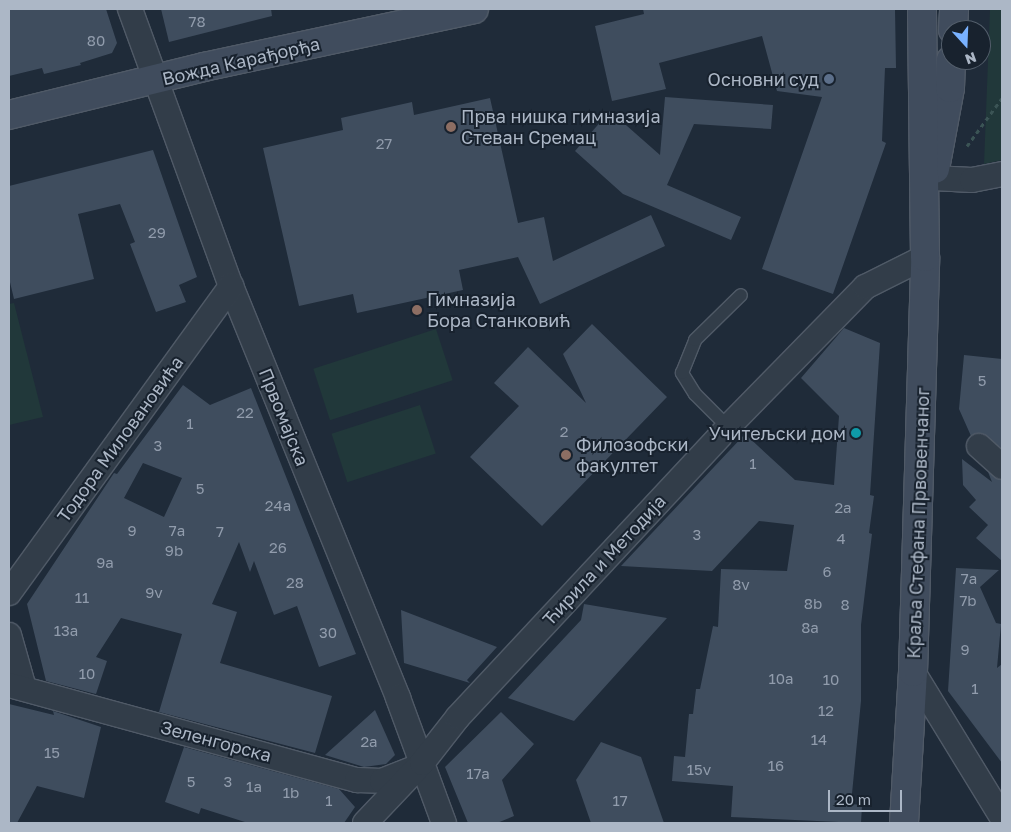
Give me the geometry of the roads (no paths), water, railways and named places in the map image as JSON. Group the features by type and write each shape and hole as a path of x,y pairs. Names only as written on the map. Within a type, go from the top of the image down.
{"main road":[{"name":"Вожда Карађорђа","path":"9,115 204,68 474,9"},
{"name":"Краља Стефана Првовенчаног","path":"904,823 913,672 925,257 922,9"},
{"name":"Краља Стефана Првовенчаног","path":"925,222 950,88 951,70"}],"street":[{"name":"Првомајска","path":"130,9 231,286 422,763 444,823"},
{"path":"933,178 972,180 1002,174"},
{"name":"Ћирила и Методија","path":"365,823 422,763 458,717 728,428 865,287 925,257"},
{"name":"Тодора Миловановића","path":"9,593 231,286"},
{"path":"979,446 1002,467"},
{"path":"9,635 16,686"},
{"path":"913,672 1002,817"},
{"name":"Зеленгорска","path":"16,686 368,782 391,779 422,763"}],"lane":[{"path":"728,428 695,394 682,373 695,340 741,296"}],"place":[{"name":"Основни суд","path":"829,79"},
{"name":"Прва нишка гимназија Стеван Сремац","path":"451,127"},
{"name":"Гимназија Бора Станковић","path":"417,310"},
{"name":"Учитељски дом","path":"856,433"},
{"name":"Филозофски факултет","path":"566,455"}]}
